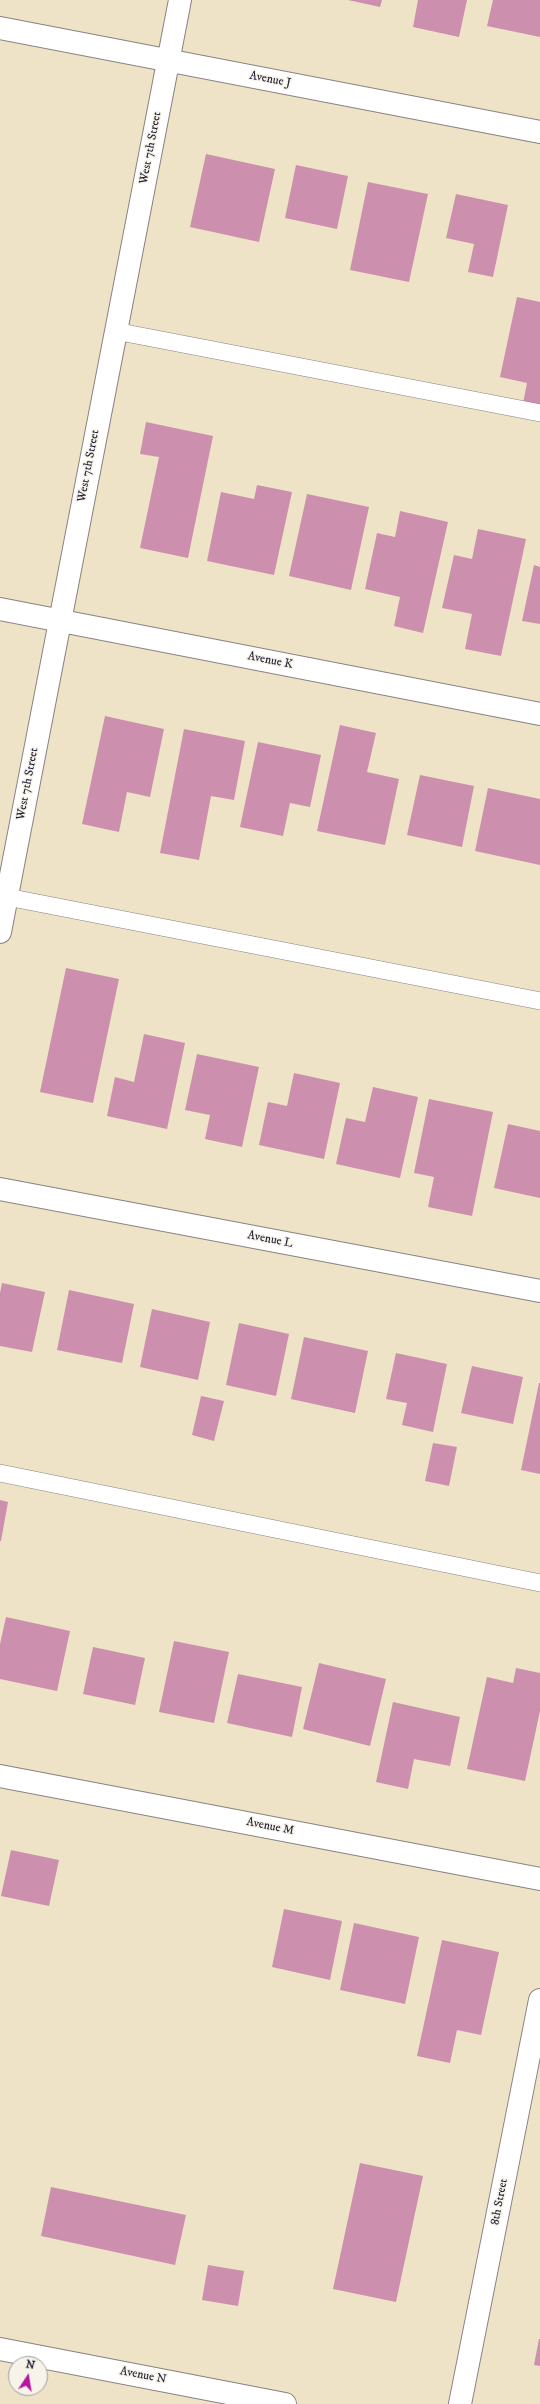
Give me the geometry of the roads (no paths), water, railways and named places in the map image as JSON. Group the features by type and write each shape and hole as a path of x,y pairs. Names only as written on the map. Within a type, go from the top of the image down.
{"street":[{"name":"West 7th Street","path":"0,932 59,620 180,0"},
{"name":"Avenue J","path":"0,28 540,132"},
{"name":"Avenue K","path":"0,609 540,714"},
{"name":"Avenue L","path":"0,1189 540,1291"},
{"name":"Avenue M","path":"0,1776 540,1879"},
{"name":"8th Street","path":"460,2404 540,2000"},
{"name":"Avenue N","path":"0,2349 285,2404"}],"lane":[{"path":"115,331 540,413"},
{"path":"7,897 540,1001"},
{"path":"0,1473 540,1584"}]}
